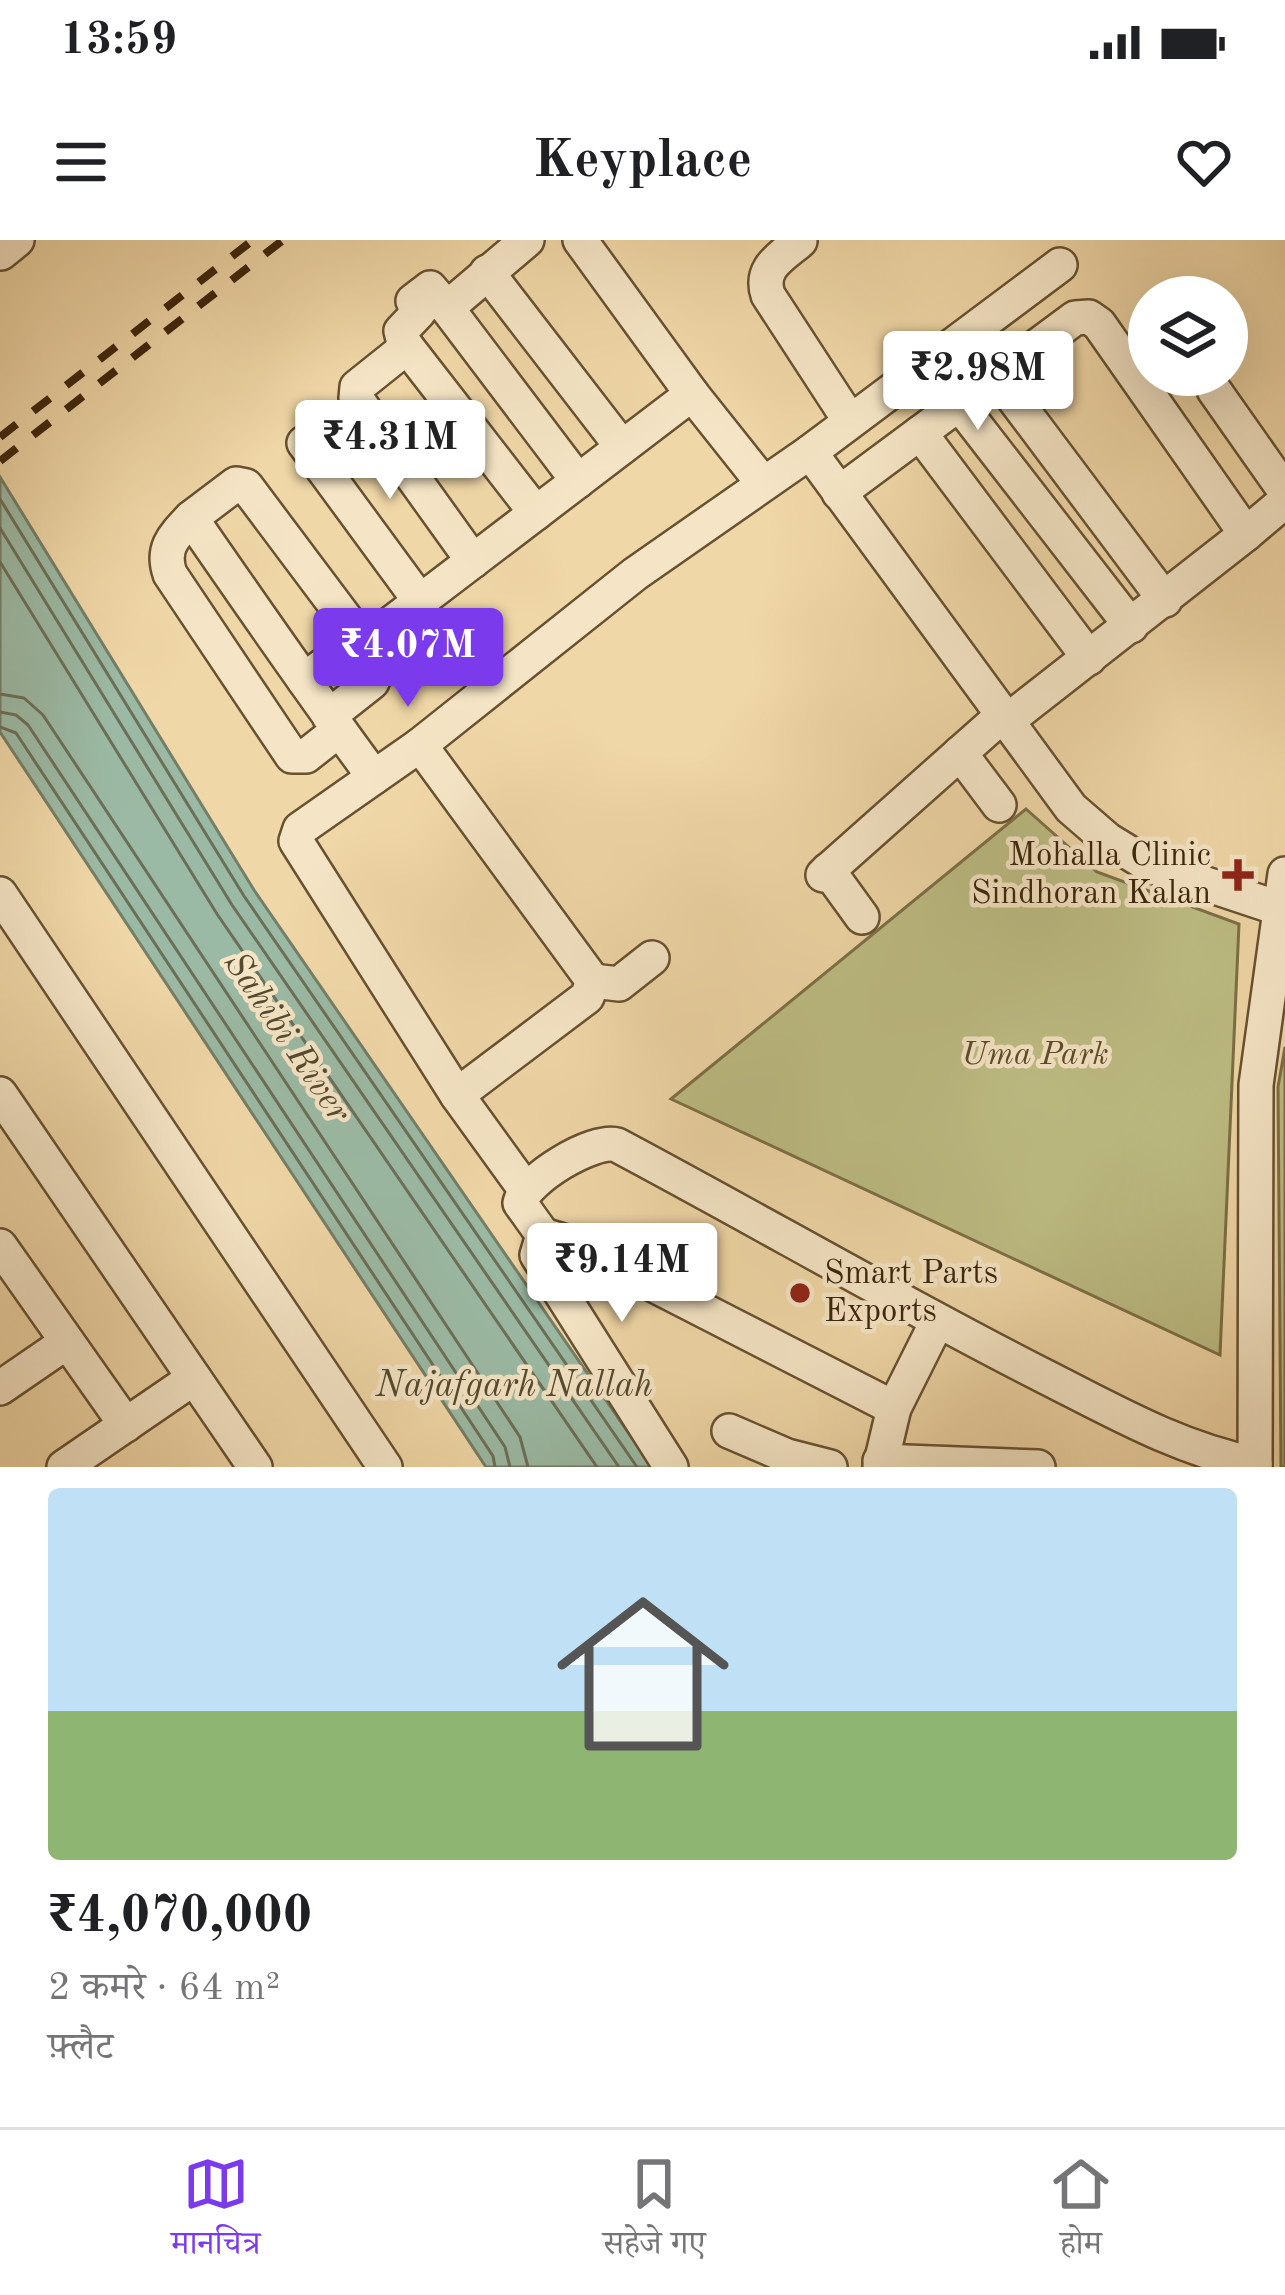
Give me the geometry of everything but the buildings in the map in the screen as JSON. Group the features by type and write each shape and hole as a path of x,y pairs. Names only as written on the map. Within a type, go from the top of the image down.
{"street":[{"path":"1,253 17,240"},
{"path":"447,308 527,240"},
{"path":"580,240 762,482"},
{"path":"800,241 769,267 764,281 768,295 850,421"},
{"path":"525,1189 457,1095 298,849 300,829 420,745 634,574 810,452 1060,265"},
{"path":"487,272 622,447"},
{"path":"536,513 407,347 400,331 418,312 413,301 429,288 578,481"},
{"path":"839,493 1076,318 1089,317 1099,324 1246,534"},
{"path":"407,347 357,387 356,398 473,561"},
{"path":"997,376 1165,600"},
{"path":"304,680 420,601 692,394"},
{"path":"1218,396 1285,491"},
{"path":"958,404 1131,626"},
{"path":"920,433 1089,658"},
{"path":"304,443 420,601"},
{"path":"810,452 1071,808 1108,840 1149,865 1279,908"},
{"path":"236,484 246,486 362,641 376,675 373,682 306,756 292,756 170,574 166,553 170,542 191,518 236,484"},
{"path":"862,916 826,873 960,753 1165,600 1285,501"},
{"path":"191,518 374,777"},
{"path":"420,745 593,981 619,984 652,958"},
{"path":"960,753 999,805"},
{"path":"894,1408 576,1245 543,1235 521,1209 520,1197 593,1144 617,1144 937,1322 1171,1440 1255,1466 1256,1085 1285,874"},
{"path":"0,894 385,1467"},
{"path":"457,1095 587,997 593,981"},
{"path":"0,1094 251,1465"},
{"path":"543,1235 537,1255 671,1467"},
{"path":"5,1265 126,1425"},
{"path":"937,1322 894,1408 880,1464 1038,1467"},
{"path":"0,1388 67,1342"},
{"path":"64,1467 194,1378"},
{"path":"729,1431 787,1456 830,1467"}],"green space":[{"name":"Uma Park","path":"1026,809 1097,872 1239,924 1220,1355 671,1099"},
{"path":"1285,1047 1285,1467 1281,1467 1278,1087"}],"water":[{"name":"Najafgarh Nallah","path":"0,477 254,890 652,1467 486,1467 0,732"}],"railway":[{"path":"0,437 253,240"},
{"path":"0,461 283,240"}],"place":[{"name":"Mohalla Clinic Sindhoran Kalan","path":"1238,875"},
{"name":"Smart Parts Exports","path":"800,1293"}],"water label":[{"name":"Sahibi River","path":"286,1038"}]}
